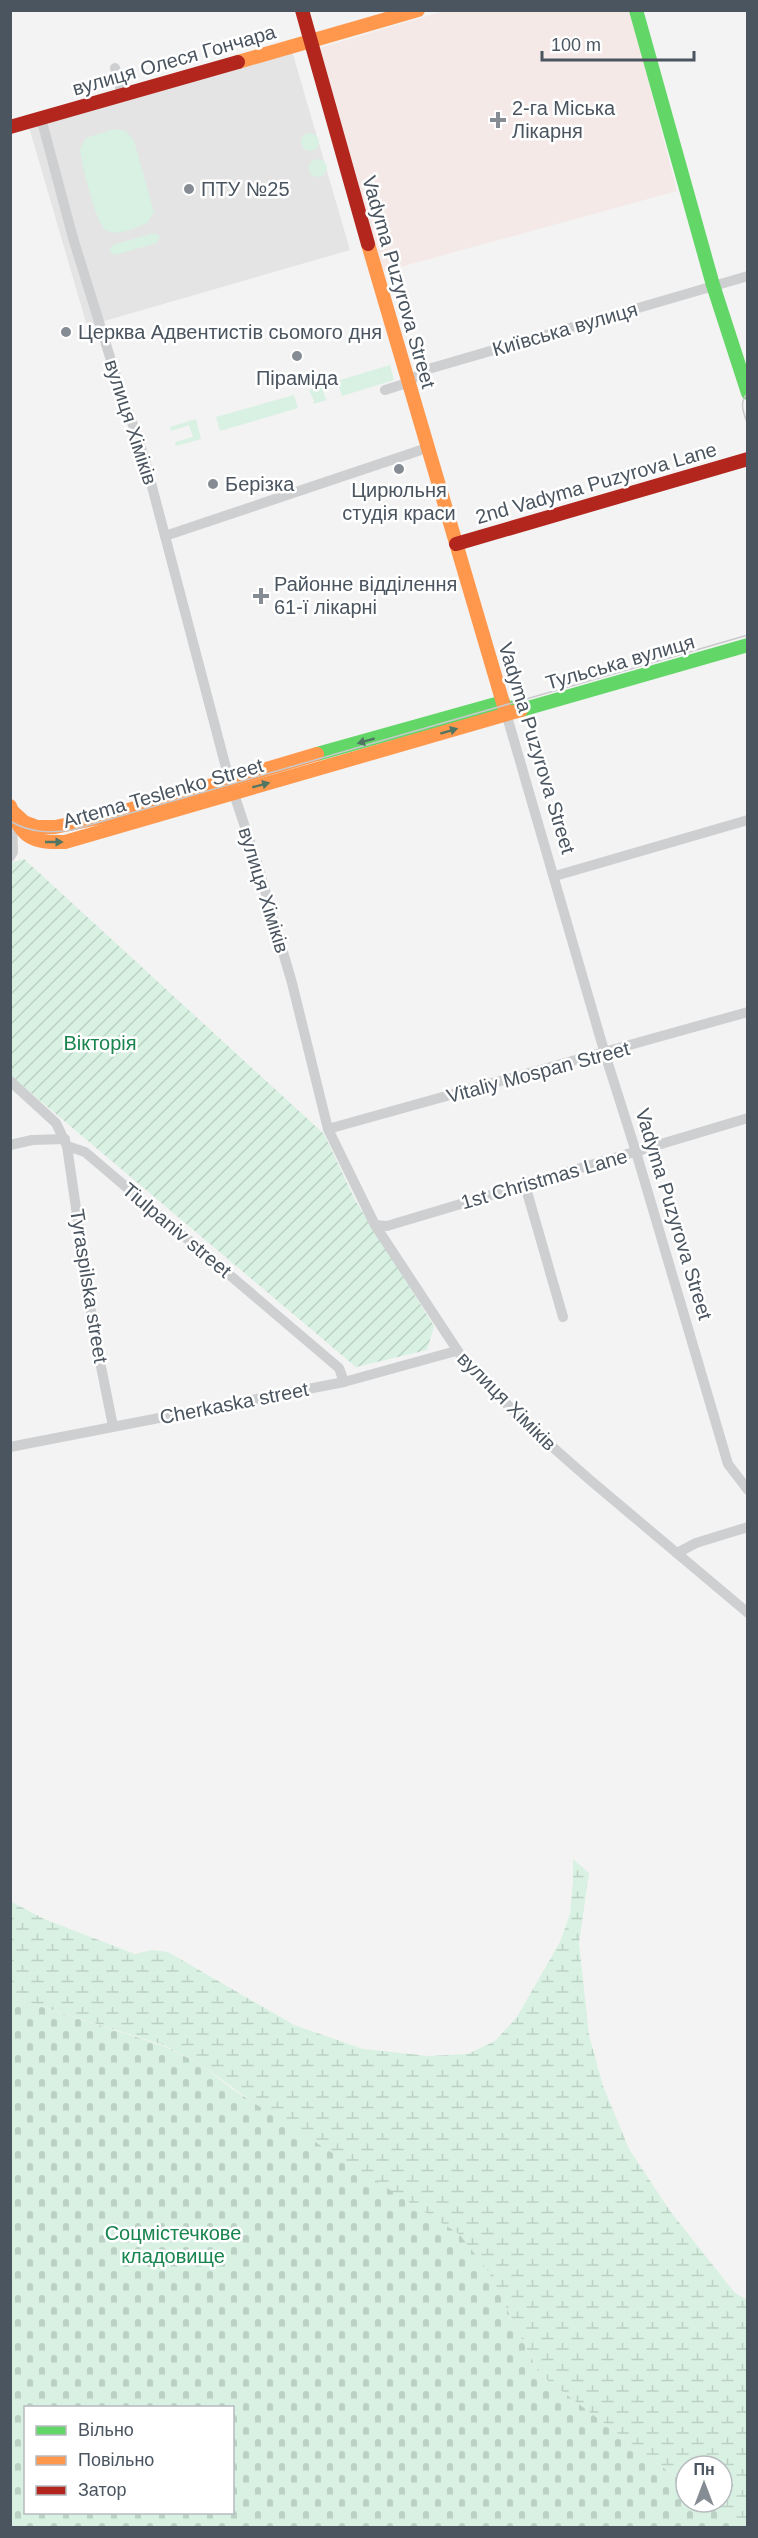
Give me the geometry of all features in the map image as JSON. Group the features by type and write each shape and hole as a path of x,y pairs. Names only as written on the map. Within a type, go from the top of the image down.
{"street":[{"name":"Vadyma Puzyrova Street","path":"302,10 407,383 728,1464 747,1490"},
{"name":"вулиця Олеся Гончара","path":"10,127 418,10"},
{"path":"636,10 713,285 747,393"},
{"path":"115,68 122,95"},
{"name":"вулиця Хіміків","path":"41,118 67,217 114,370 145,460 232,786 289,972 328,1130 375,1225 456,1351 532,1429 747,1613"},
{"name":"Київська вулиця","path":"385,390 407,383 425,370 747,276"},
{"path":"165,536 427,448"},
{"name":"2nd Vadyma Puzyrova Lane","path":"456,544 747,459"},
{"name":"Тульська вулиця","path":"505,707 521,710 747,645"},
{"name":"Artema Teslenko Street","path":"11,808 24,822 37,827 55,827 232,786 505,707"},
{"path":"10,857 13,852 11,808"},
{"path":"555,876 747,820"},
{"name":"Vitaliy Mospan Street","path":"328,1130 605,1054 747,1012"},
{"name":"Tiulpaniv street","path":"10,1081 46,1112 66,1142 84,1152 317,1348 339,1368 344,1382"},
{"name":"1st Christmas Lane","path":"375,1225 387,1226 747,1120"},
{"path":"10,1145 32,1140 66,1142"},
{"name":"Tyraspilska street","path":"66,1142 94,1332 114,1426"},
{"path":"525,1185 563,1317"},
{"name":"Cherkaska street","path":"10,1447 344,1382 456,1351"},
{"path":"677,1552 696,1543 747,1527"}],"shaded area":[{"name":"2-га Міська Лікарня","path":"444,11 630,11 677,191 382,272 316,49"},
{"name":"ПТУ №25","path":"292,51 350,250 87,326 29,127"}],"green space":[{"path":"114,129 126,131 134,141 154,212 147,223 116,233 106,230 98,217 86,179 80,149 86,138"},
{"path":"310,133 316,136 319,142 316,148 310,151 304,148 301,142 304,136"},
{"path":"318,159 324,162 327,168 324,174 318,177 312,174 309,168 312,162"},
{"path":"154,233 160,236 157,243 115,255 109,251 113,245"},
{"path":"390,365 394,380 342,396 337,381"},
{"path":"323,386 327,400 313,404 309,390"},
{"path":"294,395 298,408 220,431 216,417"},
{"path":"196,419 201,439 176,446 175,442 193,437 189,425 171,431 170,427"},
{"name":"Вікторія","path":"24,859 324,1134 355,1200 434,1326 427,1350 356,1367 11,1076 10,863"},
{"path":"573,1859 589,1873 579,1943 589,2035 603,2086 629,2149 670,2211 734,2292 747,2300 747,2527 742,2527 724,2514 734,2514 734,2454 674,2454 674,2476 539,2374 488,2271 200,2064 164,2045 11,1997 10,1901 44,1919 135,1954 152,1950 168,1952 294,2025 363,2049 429,2056 468,2054 495,2041 517,2017 560,1942 570,1914"},
{"name":"Соцмістечкове кладовище","path":"11,1997 164,2046 200,2064 232,2089 459,2234 488,2271 539,2374 674,2476 674,2514 724,2514 742,2527 11,2527"}],"tram line":[{"path":"748,393 743,400 748,425"},
{"path":"10,821 25,828 40,831 72,830 748,635"}],"traffic: fast":[{"path":"636,10 713,285 748,393"},
{"path":"514,707 521,710 748,645"},
{"path":"317,754 503,702"}],"traffic: slow":[{"path":"238,62 418,10"},
{"path":"368,244 506,713"},
{"path":"10,806 19,825 29,836 44,841 65,842 521,710"},
{"path":"13,812 24,822 37,827 55,827 108,816 317,754"}],"traffic: jam":[{"path":"302,10 368,244"},
{"path":"10,127 238,62"},
{"path":"456,544 748,459"}],"place":[{"name":"2-га Міська Лікарня","path":"498,120"},
{"name":"ПТУ №25","path":"189,189"},
{"name":"Церква Адвентистів сьомого дня","path":"66,332"},
{"name":"Піраміда","path":"297,356"},
{"name":"Цирюльня студія краси","path":"399,469"},
{"name":"Берізка","path":"213,484"},
{"name":"Районне відділення 61-ї лікарні","path":"261,596"}]}
